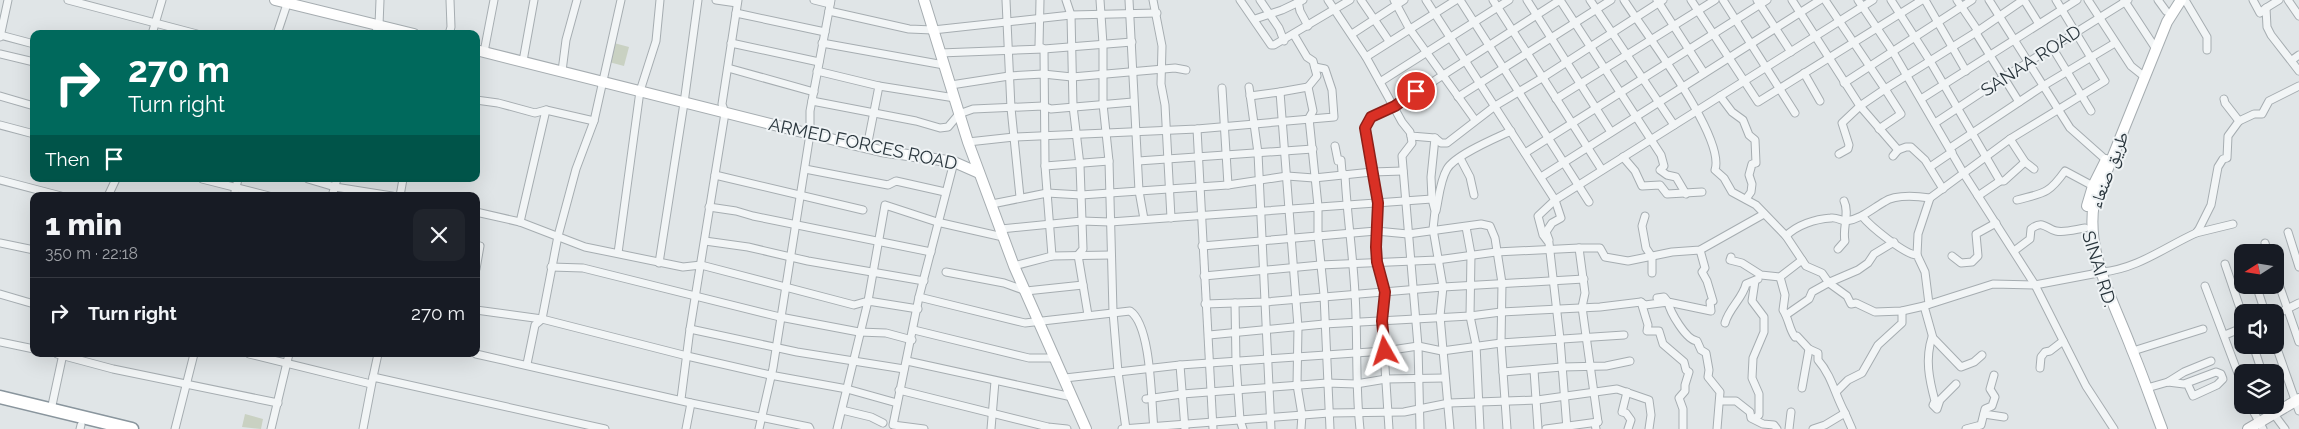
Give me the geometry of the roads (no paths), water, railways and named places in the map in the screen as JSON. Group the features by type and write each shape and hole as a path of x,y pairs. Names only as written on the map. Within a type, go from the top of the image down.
{"highway":[{"path":"0,397 132,429"},
{"path":"0,406 80,427 97,429"}],"street":[{"path":"8,0 0,36 30,43"},
{"path":"68,0 183,30"},
{"path":"153,30 162,0"},
{"path":"275,0 288,2 377,29 380,0"},
{"path":"449,30 450,0"},
{"path":"480,51 494,0"},
{"path":"523,61 534,0"},
{"path":"562,71 566,40 577,0"},
{"path":"527,364 535,325 542,318 558,236 579,158 594,121 621,0"},
{"path":"618,253 640,91 656,42 660,0"},
{"path":"659,263 698,0"},
{"path":"681,399 695,295 725,113 722,104 737,2 716,0"},
{"path":"814,0 910,29 934,30 1071,15 1157,13"},
{"path":"924,0 979,173"},
{"path":"1006,0 1011,108 1020,197"},
{"path":"1040,0 1039,18 1041,26 1039,46 1044,49"},
{"path":"1066,0 1071,15 1073,106 1080,165 1083,249 1078,255 1088,315"},
{"path":"1100,0 1103,44 1103,104 1109,161 1113,312 1118,372 1126,429"},
{"path":"1129,0 1139,191 1144,219"},
{"path":"1153,0 1157,13 1162,70 1161,84 1166,130 1171,218"},
{"path":"1240,0 1272,45 1284,41 1350,0"},
{"path":"1260,0 1284,41"},
{"path":"1328,0 1352,34 1411,136 1412,143 1402,156 1418,346 1418,410 1420,429"},
{"path":"1361,0 1389,41"},
{"path":"1352,34 1396,3 1404,0"},
{"path":"1426,0 1555,200 1561,218 1552,223 1546,232 1550,239 1548,246"},
{"path":"1366,57 1456,0"},
{"path":"1460,0 1549,138 1577,186 1589,202"},
{"path":"1493,0 1602,170"},
{"path":"1380,82 1510,0"},
{"path":"1527,0 1611,132"},
{"path":"1389,429 1386,412 1385,351 1382,321 1385,292 1377,262 1376,231 1378,203 1365,128 1366,123 1371,117 1395,106 1442,74 1560,0 1661,156 1664,166 1660,170 1667,176 1676,177 1686,194"},
{"path":"1590,0 1674,125"},
{"path":"1458,97 1611,0"},
{"path":"1624,0 1697,110 1712,142 1715,157 1714,170 1724,178 1732,192 1746,199 1786,236 1806,266 1822,273 1829,283 1846,296 1851,304 1856,303 1875,312 1902,310 1926,305 1992,284 2035,285 2100,272 2154,257 2164,248 2196,233 2233,224"},
{"path":"1691,0 1758,102 1923,0 1966,71"},
{"path":"1556,99 1715,0"},
{"path":"1723,0 1795,113"},
{"path":"1525,153 1736,20 1758,2 1767,0"},
{"path":"1792,0 1844,83 1895,153 1906,147 1911,148 1930,167 1943,189"},
{"path":"1541,178 1635,116 1820,0"},
{"path":"1825,0 1902,114 1879,129"},
{"path":"1858,0 1893,52 1964,174 2035,285 2086,386 2114,429"},
{"path":"1567,428 1560,339 1548,246 1538,216 1555,200 1873,0"},
{"path":"1891,0 1930,60 1943,86 2000,181"},
{"path":"1844,83 1938,22 1960,3 1972,0"},
{"path":"1988,0 2056,109 2070,128 2106,160"},
{"path":"1839,154 1848,149 1849,146 1842,123 1860,106 1885,88 1977,32 2023,0 2039,24"},
{"path":"1956,384 1940,400 1937,409 1933,405 1935,401 1928,372 1927,352 1932,337 1926,305 1925,272 1917,255 1918,234 1930,198 2010,139 2056,109 2105,81 2056,0"},
{"path":"1921,99 2077,0"},
{"path":"2088,0 2130,66 2141,74"},
{"path":"2158,0 2166,11"},
{"name":"SINAI RD.","path":"2157,429 2100,272 2088,246 2086,228 2087,207 2093,186 2154,47 2166,11 2173,0"},
{"name":"طريق صنعاء","path":"2162,429 2147,388 2140,379 2133,351 2100,272 2092,236 2094,203 2154,47 2171,13 2181,0"},
{"path":"2185,0 2207,37 2207,50"},
{"path":"2253,0 2260,13 2279,0"},
{"path":"2288,0 2299,16"},
{"path":"1255,19 1300,1 1300,11 1308,26"},
{"path":"1411,136 1435,138 1441,143 1447,143 1495,106 1542,78 1660,1 1704,73"},
{"path":"2126,1 2154,47"},
{"name":"SANAA ROAD","path":"1935,123 2126,1"},
{"path":"278,30 288,2"},
{"path":"1758,2 1791,52"},
{"path":"1396,3 1409,28 1475,120"},
{"path":"1960,3 2018,102"},
{"path":"759,429 776,346 810,134 809,122 812,101 830,5"},
{"path":"2266,8 2267,27 2271,35 2299,71"},
{"path":"736,13 825,32"},
{"path":"1250,96 1308,87 1316,76 1311,57 1308,57 1294,35"},
{"path":"940,53 1044,49 1132,42"},
{"path":"822,43 944,65"},
{"path":"1930,167 1972,134 2018,102 2114,43"},
{"path":"732,44 819,62"},
{"path":"2052,47 2091,111"},
{"path":"1044,49 1045,166 1052,256"},
{"name":"ARMED FORCES ROAD","path":"480,51 810,134 867,147 954,162 979,173 1014,266 1040,321 1086,429"},
{"path":"0,54 30,61"},
{"path":"2292,60 2299,55"},
{"path":"968,142 1014,137 1106,134 1334,117 1332,90 1325,69 1315,67"},
{"path":"728,68 814,92"},
{"path":"951,85 1009,76 1043,74 1072,77 1133,71 1186,70"},
{"path":"817,71 879,86 955,98"},
{"path":"1804,73 1820,101"},
{"path":"867,147 879,86"},
{"path":"2196,233 2211,205 2218,167 2223,159 2227,158 2229,134 2239,121 2254,114 2262,114 2269,100 2299,86"},
{"path":"1249,87 1258,153 1259,211 1269,359 1271,429"},
{"path":"1308,87 1313,112 1309,118 1318,206 1318,235 1324,296 1325,354 1330,429"},
{"path":"1222,88 1228,185"},
{"path":"1280,92 1292,238 1292,269 1298,327 1297,385 1302,415 1301,429"},
{"path":"0,96 30,105"},
{"path":"1720,96 1732,112 1743,120 1749,135 1755,140 1756,163 1752,164 1750,169 1751,192 1746,199"},
{"path":"2224,99 2239,121"},
{"path":"480,101 498,103 535,113 546,110 594,121"},
{"path":"812,101 916,121 940,128 948,127 959,114 973,109 1043,106 1051,109 1133,102"},
{"path":"520,222 546,110"},
{"path":"0,125 30,133"},
{"path":"1197,128 1205,304 1209,335 1212,425"},
{"path":"1450,429 1440,316 1443,287 1433,229 1436,211 1446,171 1460,158 1487,140 1511,131"},
{"path":"1435,138 1432,199 1436,211"},
{"path":"2010,139 2025,162 2034,169"},
{"path":"1335,146 1338,161 1341,160 1342,172 1345,175 1351,233 1355,294 1356,384 1360,429"},
{"path":"1138,161 1312,149"},
{"path":"1623,157 1635,171 1642,186 1660,184 1667,194 1702,192"},
{"path":"1460,158 1470,177 1474,195"},
{"path":"1045,166 1080,165 1109,161"},
{"path":"893,425 896,403 912,340 919,297 954,162"},
{"path":"1978,196 2000,181 2004,182 2025,162"},
{"path":"804,169 888,185 896,181 945,192"},
{"path":"992,204 1048,193 1081,195 1228,185 1287,176 1314,178 1403,171"},
{"path":"2017,200 2040,195 2047,191 2065,172 2093,186"},
{"path":"714,175 863,210"},
{"path":"0,180 46,192"},
{"path":"213,182 252,192"},
{"path":"235,192 237,182"},
{"path":"318,182 367,192"},
{"path":"333,192 336,182"},
{"path":"1786,236 1802,224 1833,217 1846,221 1862,216 1889,199 1912,196 1930,198"},
{"path":"837,429 852,360 868,301 877,241 885,205 937,222 1002,233 1049,224 1082,221 1110,222 1432,199"},
{"path":"1838,248 1845,241 1843,235 1846,221 1844,201"},
{"path":"709,207 931,252"},
{"path":"480,213 520,222 584,247 683,267 701,265 854,305 868,301 918,309"},
{"path":"1204,276 1320,265 1437,260 1471,254 1548,246 1600,248 1605,257 1621,261 1672,252 1700,250 1764,214"},
{"path":"1646,216 1643,232 1646,248 1652,257 1652,273"},
{"path":"1862,216 1877,233 1894,242 1910,255 1917,255"},
{"path":"1952,256 1961,263 1972,262 1978,256 1976,234 1996,222"},
{"path":"1202,246 1318,235 1376,231 1408,234 1433,229 1481,224 1490,226 1495,238 1502,283 1501,343 1507,429"},
{"path":"2014,250 2030,238 2031,229 2036,225 2044,224 2056,231 2086,228"},
{"path":"1466,227 1471,254 1470,316 1476,345 1480,429"},
{"path":"2288,232 2299,267"},
{"path":"704,241 924,281"},
{"path":"1786,316 1809,300 1812,292 1858,270 1868,263 1874,254 1894,242"},
{"path":"0,243 30,249"},
{"path":"1546,429 1597,425 1592,365 1582,306 1585,293 1579,248"},
{"path":"1209,335 1324,324 1440,316 1470,316 1641,302 1645,305 1668,302 1711,311 1710,302 1713,301 1702,272 1705,268 1700,250"},
{"path":"1014,266 1052,256 1110,254"},
{"path":"1731,257 1730,260 1742,263 1761,275 1780,277 1802,260"},
{"path":"2226,264 2239,304"},
{"path":"551,267 583,268 780,317 859,332 886,333 912,340"},
{"path":"946,272 1004,283 1026,291 1083,285"},
{"path":"1725,323 1728,311 1738,301 1746,284 1755,281 1761,275"},
{"path":"1780,277 1785,294 1782,310 1790,330 1795,338 1797,336 1809,348 1818,353 1818,360 1824,364 1852,429"},
{"path":"1205,304 1264,302 1443,287 1584,279"},
{"path":"1755,281 1752,300 1764,317 1764,329 1754,354 1752,378 1760,397 1758,403 1759,415 1756,418"},
{"path":"2205,286 2235,364"},
{"path":"0,294 30,303"},
{"path":"2282,294 2299,342"},
{"path":"919,297 1025,323 1127,310 1135,314 1141,327 1151,370 1149,400 1154,428"},
{"path":"1657,298 1664,297 1668,302 1670,311 1685,334 1692,341 1697,341 1701,350 1706,353 1709,370 1708,378 1712,385 1717,387 1721,401 1717,429"},
{"path":"1641,302 1648,325 1647,331 1659,331 1663,344 1684,362 1686,370 1689,372 1685,391 1679,398 1683,409 1683,429"},
{"path":"1235,303 1237,332 1236,362 1240,420 1243,429"},
{"path":"2284,311 2299,303"},
{"path":"480,310 542,318 686,356 770,375 847,389 896,403"},
{"path":"1837,391 1848,380 1862,373 1878,346 1902,323 1902,310"},
{"path":"690,329 797,352 904,369"},
{"path":"2133,351 2203,329"},
{"path":"914,330 1030,358 1056,358"},
{"path":"2225,335 2234,331"},
{"path":"1065,378 1151,370 1180,365 1385,351 1418,346 1442,351 1476,345 1624,335"},
{"path":"1932,337 1961,367 1974,362 1982,355"},
{"path":"2040,368 2041,357 2045,352 2050,351 2063,341"},
{"path":"0,342 30,348"},
{"path":"1802,388 1809,348"},
{"path":"2279,354 2297,403 2284,406"},
{"path":"480,355 692,403 809,426 810,429"},
{"path":"51,410 60,357"},
{"path":"71,357 112,369 278,403"},
{"path":"175,429 193,357"},
{"path":"261,357 576,426 605,429"},
{"path":"271,429 288,357"},
{"path":"363,429 377,357"},
{"path":"907,360 1072,397"},
{"path":"2147,388 2168,382 2184,372 2211,360"},
{"path":"1503,372 1592,365 1606,366 1630,361"},
{"path":"1180,365 1185,426"},
{"path":"1534,370 1538,429"},
{"path":"2168,382 2187,383 2216,372 2221,374 2222,379 2217,385 2193,396 2187,383"},
{"path":"1966,429 1980,425 1985,409 1992,406 1995,397 1990,389 1994,375"},
{"path":"1149,400 1182,394 1297,385 1356,384 1386,379 1444,378"},
{"path":"991,429 995,381"},
{"path":"1122,429 1212,425 1240,420 1329,413 1418,410 1449,403 1479,400 1537,400 1593,394 1616,389 1649,400 1651,415 1649,429"},
{"path":"899,390 1048,427 1067,429"},
{"path":"1627,392 1628,396 1622,412 1626,413 1631,420 1628,429"},
{"path":"1721,401 1736,401 1750,412 1751,418 1756,418 1764,424 1774,425 1777,429"},
{"path":"686,429 692,403"},
{"path":"842,410 871,417 883,426 893,425 924,429"},
{"path":"1789,429 1791,412"},
{"path":"1813,429 1826,425 1845,413"},
{"path":"1984,414 2004,417"},
{"path":"2248,429 2260,425 2268,414"},
{"path":"2275,414 2285,429"}]}
